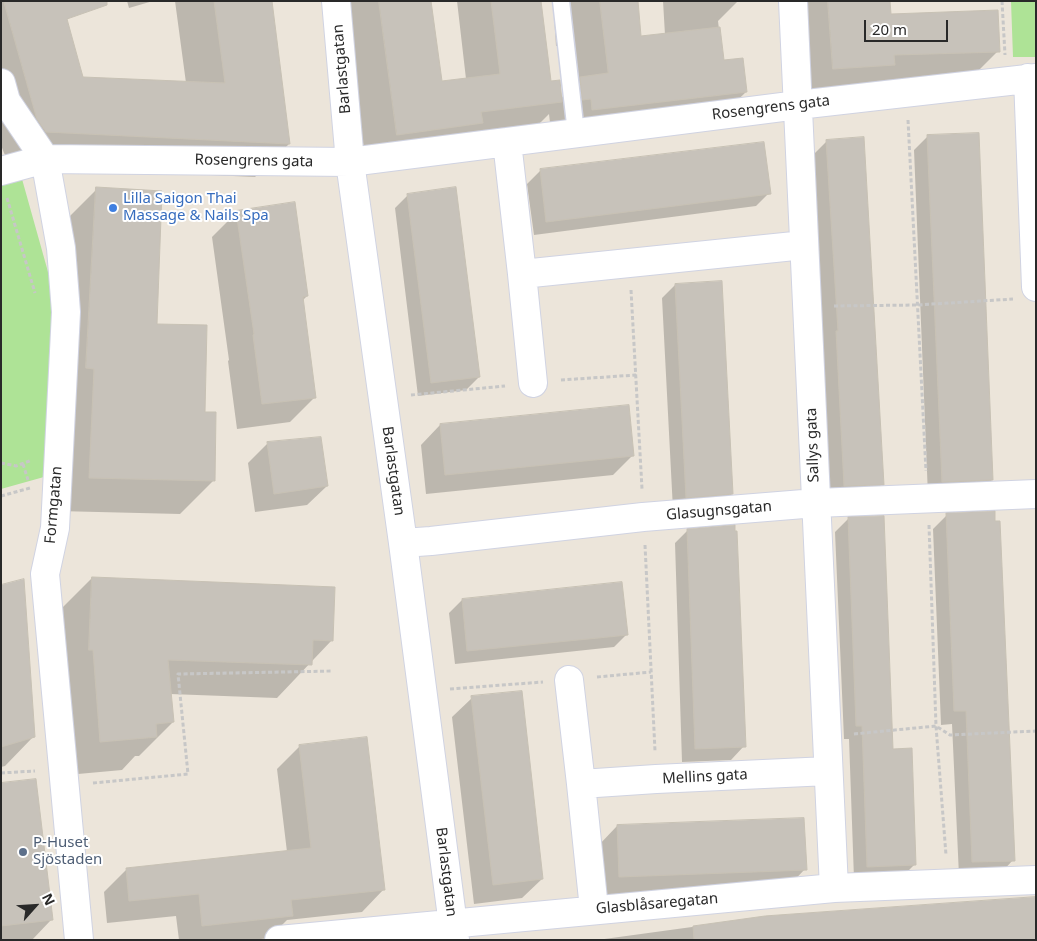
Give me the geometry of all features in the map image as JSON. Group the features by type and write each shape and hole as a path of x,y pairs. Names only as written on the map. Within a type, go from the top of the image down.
{"street":[{"name":"Barlastgatan","path":"336,1 350,162 403,543 454,932"},
{"name":"Sallys gata","path":"793,1 834,888"},
{"name":"Rosengrens gata","path":"4,184 45,159 350,162 798,104 1023,79"},
{"path":"1023,79 1026,293"},
{"name":"Formgatan","path":"1,83 6,101 45,159 61,248 66,312 55,528 46,574 79,940"},
{"path":"507,142 533,383"},
{"path":"522,274 804,245"},
{"name":"Glasugnsgatan","path":"403,543 643,517 816,503 1036,494"},
{"path":"569,680 594,909"},
{"name":"Mellins gata","path":"581,784 828,772"},
{"name":"Glasblåsaregatan","path":"279,940 454,932 594,909 834,888 1036,880"}],"lane":[{"path":"561,1 576,133"}],"path":[{"path":"1002,1 1023,79"},
{"path":"4,184 37,299"},
{"path":"807,307 917,305 1026,293"},
{"path":"1,463 16,466 23,464 32,460 32,450"},
{"path":"23,464 30,488"},
{"path":"1,773 64,778 188,774 178,674 332,671"},
{"path":"827,737 936,726 950,735 1036,731"}],"green space":[{"path":"1011,1 1036,1 1036,57 1013,57"},
{"path":"22,179 57,304 51,475 1,489 1,185"}],"building":[{"path":"4,1 107,1 107,5 67,19 83,77 225,83 214,1 272,1 290,144 46,132 37,119"},
{"path":"379,1 431,1 442,81 500,74 491,1 541,1 551,81 560,80 562,102 481,112 483,123 397,135"},
{"path":"600,1 638,1 641,36 720,27 724,60 743,58 747,92 592,110 591,99 582,100 580,77 608,73"},
{"path":"828,1 890,1 891,14 998,10 1000,52 894,55 895,65 833,69"},
{"path":"979,133 993,480 942,482 927,135"},
{"path":"864,137 884,485 844,486 836,331 838,331 826,140"},
{"path":"764,142 771,194 546,222 540,169"},
{"path":"96,187 162,191 157,324 207,325 205,412 216,412 215,481 89,478 94,369 86,368"},
{"path":"456,187 480,377 431,383 407,194"},
{"path":"295,202 308,296 303,297 316,398 262,404 236,211"},
{"path":"722,281 733,494 686,498 675,284"},
{"path":"629,405 634,456 445,475 440,424"},
{"path":"321,437 328,486 274,494 267,442"},
{"path":"995,511 995,521 1000,521 1015,861 972,862 966,711 954,711 946,513"},
{"path":"884,516 893,749 912,748 916,865 867,867 862,726 856,726 848,517"},
{"path":"735,525 735,531 737,531 746,747 695,749 687,529"},
{"path":"92,577 335,587 333,641 313,640 312,665 168,660 174,722 156,724 157,737 100,742 93,650 89,650"},
{"path":"24,579 35,737 1,747 1,585"},
{"path":"622,582 628,635 467,651 462,599"},
{"path":"522,691 543,879 493,885 471,696"},
{"path":"367,737 385,890 291,900 293,916 202,926 199,894 129,901 126,868 311,848 299,745"},
{"name":"P-Huset Sjöstaden","path":"36,779 53,920 1,926 1,783"},
{"path":"804,818 807,870 619,877 617,825"},
{"path":"1036,897 1036,940 694,940 693,926 765,916"}],"place":[{"name":"Lilla Saigon Thai Massage & Nails Spa","path":"113,208"},
{"name":"P-Huset Sjöstaden","path":"23,852"}]}
